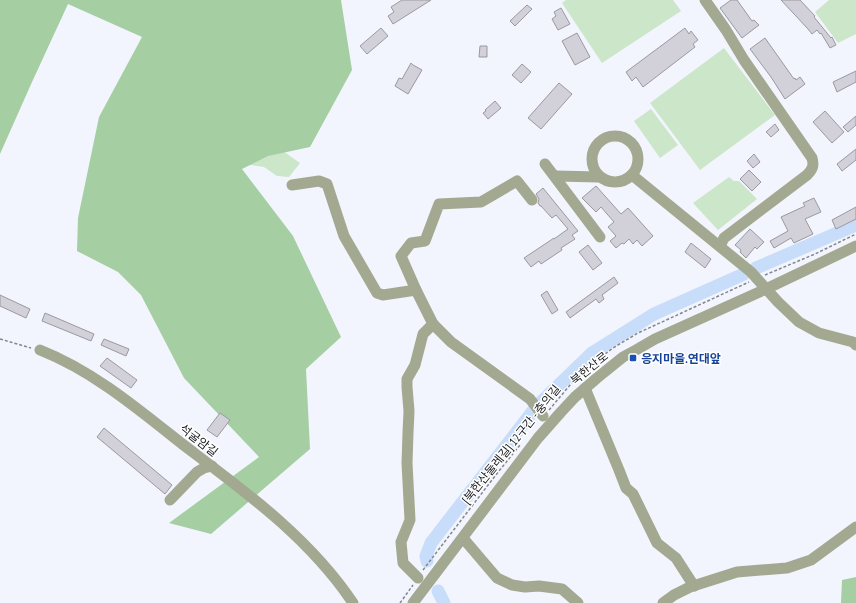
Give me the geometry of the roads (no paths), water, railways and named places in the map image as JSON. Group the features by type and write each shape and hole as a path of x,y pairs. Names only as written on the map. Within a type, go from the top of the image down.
{"street":[{"path":"705,0 814,162 812,170 807,175 724,238 720,246"},
{"path":"614,136 629,140 638,153 637,168 632,175 626,180 612,183 599,177 592,166 591,159 592,152 600,141 607,137 614,136"},
{"path":"545,164 600,237"},
{"path":"632,175 751,272 799,322 819,333 853,342 856,345"},
{"path":"554,176 599,177"},
{"path":"292,185 319,181 327,184 344,236 377,292 384,295 416,290"},
{"path":"532,200 517,181 481,202 439,204 425,241 411,243 401,256 433,324 451,342 530,399 543,416"},
{"name":"북한산로","path":"413,603 538,438 560,412 585,388 623,357 694,321 766,289 856,246"},
{"path":"418,578 403,563 401,542 410,520 407,463 410,411 407,379 415,365 423,334 433,324"},
{"name":"석굴암길","path":"40,350 84,372 117,394 236,484 294,534 345,591 353,603"},
{"path":"585,388 620,470 626,488 633,494 657,543 676,558 694,586"},
{"path":"170,500 197,472 212,466"},
{"path":"664,603 674,595 694,586 737,572 787,568 811,560 856,527"},
{"path":"463,538 497,578 512,585 525,587 539,586 562,590 578,603"}],"waterway":[{"path":"756,268 856,225"},
{"path":"427,561 426,556 431,543 536,407 592,353 654,314 744,274"},
{"path":"438,591 444,603"}],"place":[{"name":"응지마을.연대앞","path":"633,358"}]}
